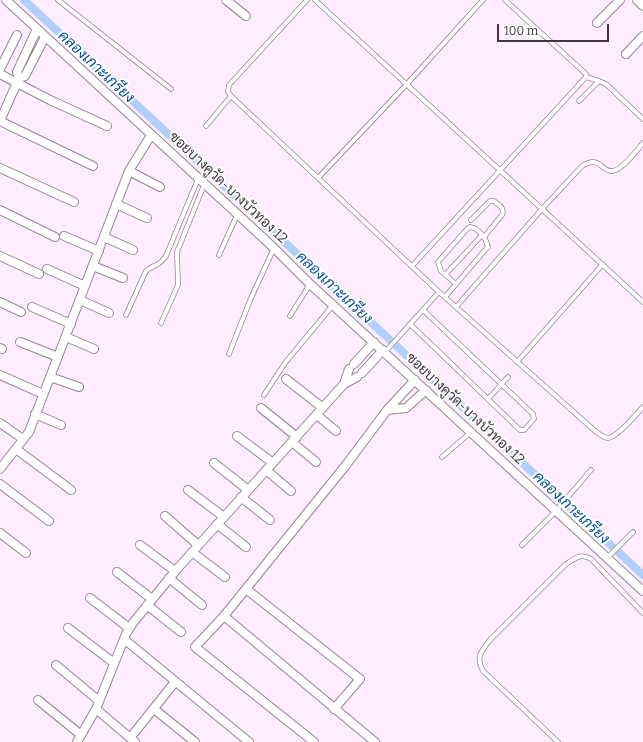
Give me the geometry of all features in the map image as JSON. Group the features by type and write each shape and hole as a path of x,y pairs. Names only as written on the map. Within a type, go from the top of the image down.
{"street":[{"name":"ซอยบางคูวัด-บางบัวทอง 12","path":"6,0 471,432 559,508 607,558 643,591"},
{"path":"597,23 620,0"},
{"path":"637,0 643,6"},
{"path":"229,1 246,16"},
{"path":"37,29 17,72 17,80 0,121 93,166"},
{"path":"0,70 17,35"},
{"path":"626,54 643,36"},
{"path":"17,80 25,76 45,37"},
{"path":"0,74 17,80 107,126"},
{"path":"0,469 29,432 129,172 151,134"},
{"path":"0,168 74,202"},
{"path":"129,172 160,187"},
{"path":"116,204 147,218"},
{"path":"0,210 55,237"},
{"path":"64,236 99,251"},
{"path":"104,237 134,250"},
{"path":"0,256 39,274"},
{"path":"93,266 123,278"},
{"path":"47,269 86,286"},
{"path":"80,300 109,313"},
{"path":"0,302 21,312"},
{"path":"32,307 71,324"},
{"path":"66,337 94,349"},
{"path":"20,342 58,356"},
{"path":"38,700 80,740 97,705 129,628 175,571 344,384 351,367 374,342"},
{"path":"344,384 360,375 384,351"},
{"path":"0,375 43,394"},
{"path":"50,376 79,387"},
{"path":"286,379 323,408"},
{"path":"314,742 195,646 224,616 346,465 387,410 415,380"},
{"path":"387,410 406,408 426,390"},
{"path":"261,408 316,462"},
{"path":"35,414 61,425"},
{"path":"317,415 336,431"},
{"path":"0,423 23,439"},
{"path":"238,436 273,463"},
{"path":"16,449 72,490"},
{"path":"214,463 248,490"},
{"path":"266,470 291,491"},
{"path":"0,484 49,520"},
{"path":"188,490 224,517"},
{"path":"241,497 270,520"},
{"path":"165,516 198,545"},
{"path":"217,524 246,547"},
{"path":"0,533 26,553"},
{"path":"140,545 175,571"},
{"path":"192,552 225,577"},
{"path":"118,572 181,632"},
{"path":"169,578 202,605"},
{"path":"246,589 360,679 334,708"},
{"path":"90,598 129,628"},
{"path":"224,616 375,742"},
{"path":"68,628 114,663"},
{"path":"124,639 249,742"},
{"path":"56,666 133,740 175,682"},
{"path":"154,709 195,742"}],"lane":[{"path":"58,0 171,88"},
{"path":"307,0 229,85 228,92 231,96 439,292 594,430 604,437 609,438 615,435 643,407"},
{"path":"315,0 643,302"},
{"path":"318,178 482,0"},
{"path":"505,0 586,74 586,77 599,81 613,90 643,119"},
{"path":"412,266 586,77"},
{"path":"579,101 599,81"},
{"path":"206,126 231,96"},
{"path":"456,307 582,166 588,162 594,161 611,172 615,171 621,167 643,143"},
{"path":"126,315 146,271 149,268 158,265 166,256 201,182"},
{"path":"161,323 178,285 176,252 201,182"},
{"path":"446,274 502,215 503,208 494,201 490,201 471,220"},
{"path":"219,255 237,215"},
{"path":"445,297 488,247 483,236 474,227 467,229 439,260 439,267 456,284"},
{"path":"229,354 251,298 274,248"},
{"path":"517,362 603,264"},
{"path":"290,316 310,284"},
{"path":"384,351 392,345 439,292"},
{"path":"264,395 285,363 333,305"},
{"path":"410,324 520,430 524,430 534,419 535,417 533,414 423,310"},
{"path":"488,399 508,377"},
{"path":"442,457 471,432"},
{"path":"522,545 559,508 591,470"},
{"path":"607,558 633,532"},
{"path":"558,742 483,670 478,658 481,652 489,641 566,565 581,556 591,559 643,613"}],"waterway":[{"name":"คลองเกาะเกรียง","path":"24,0 643,575"}]}
